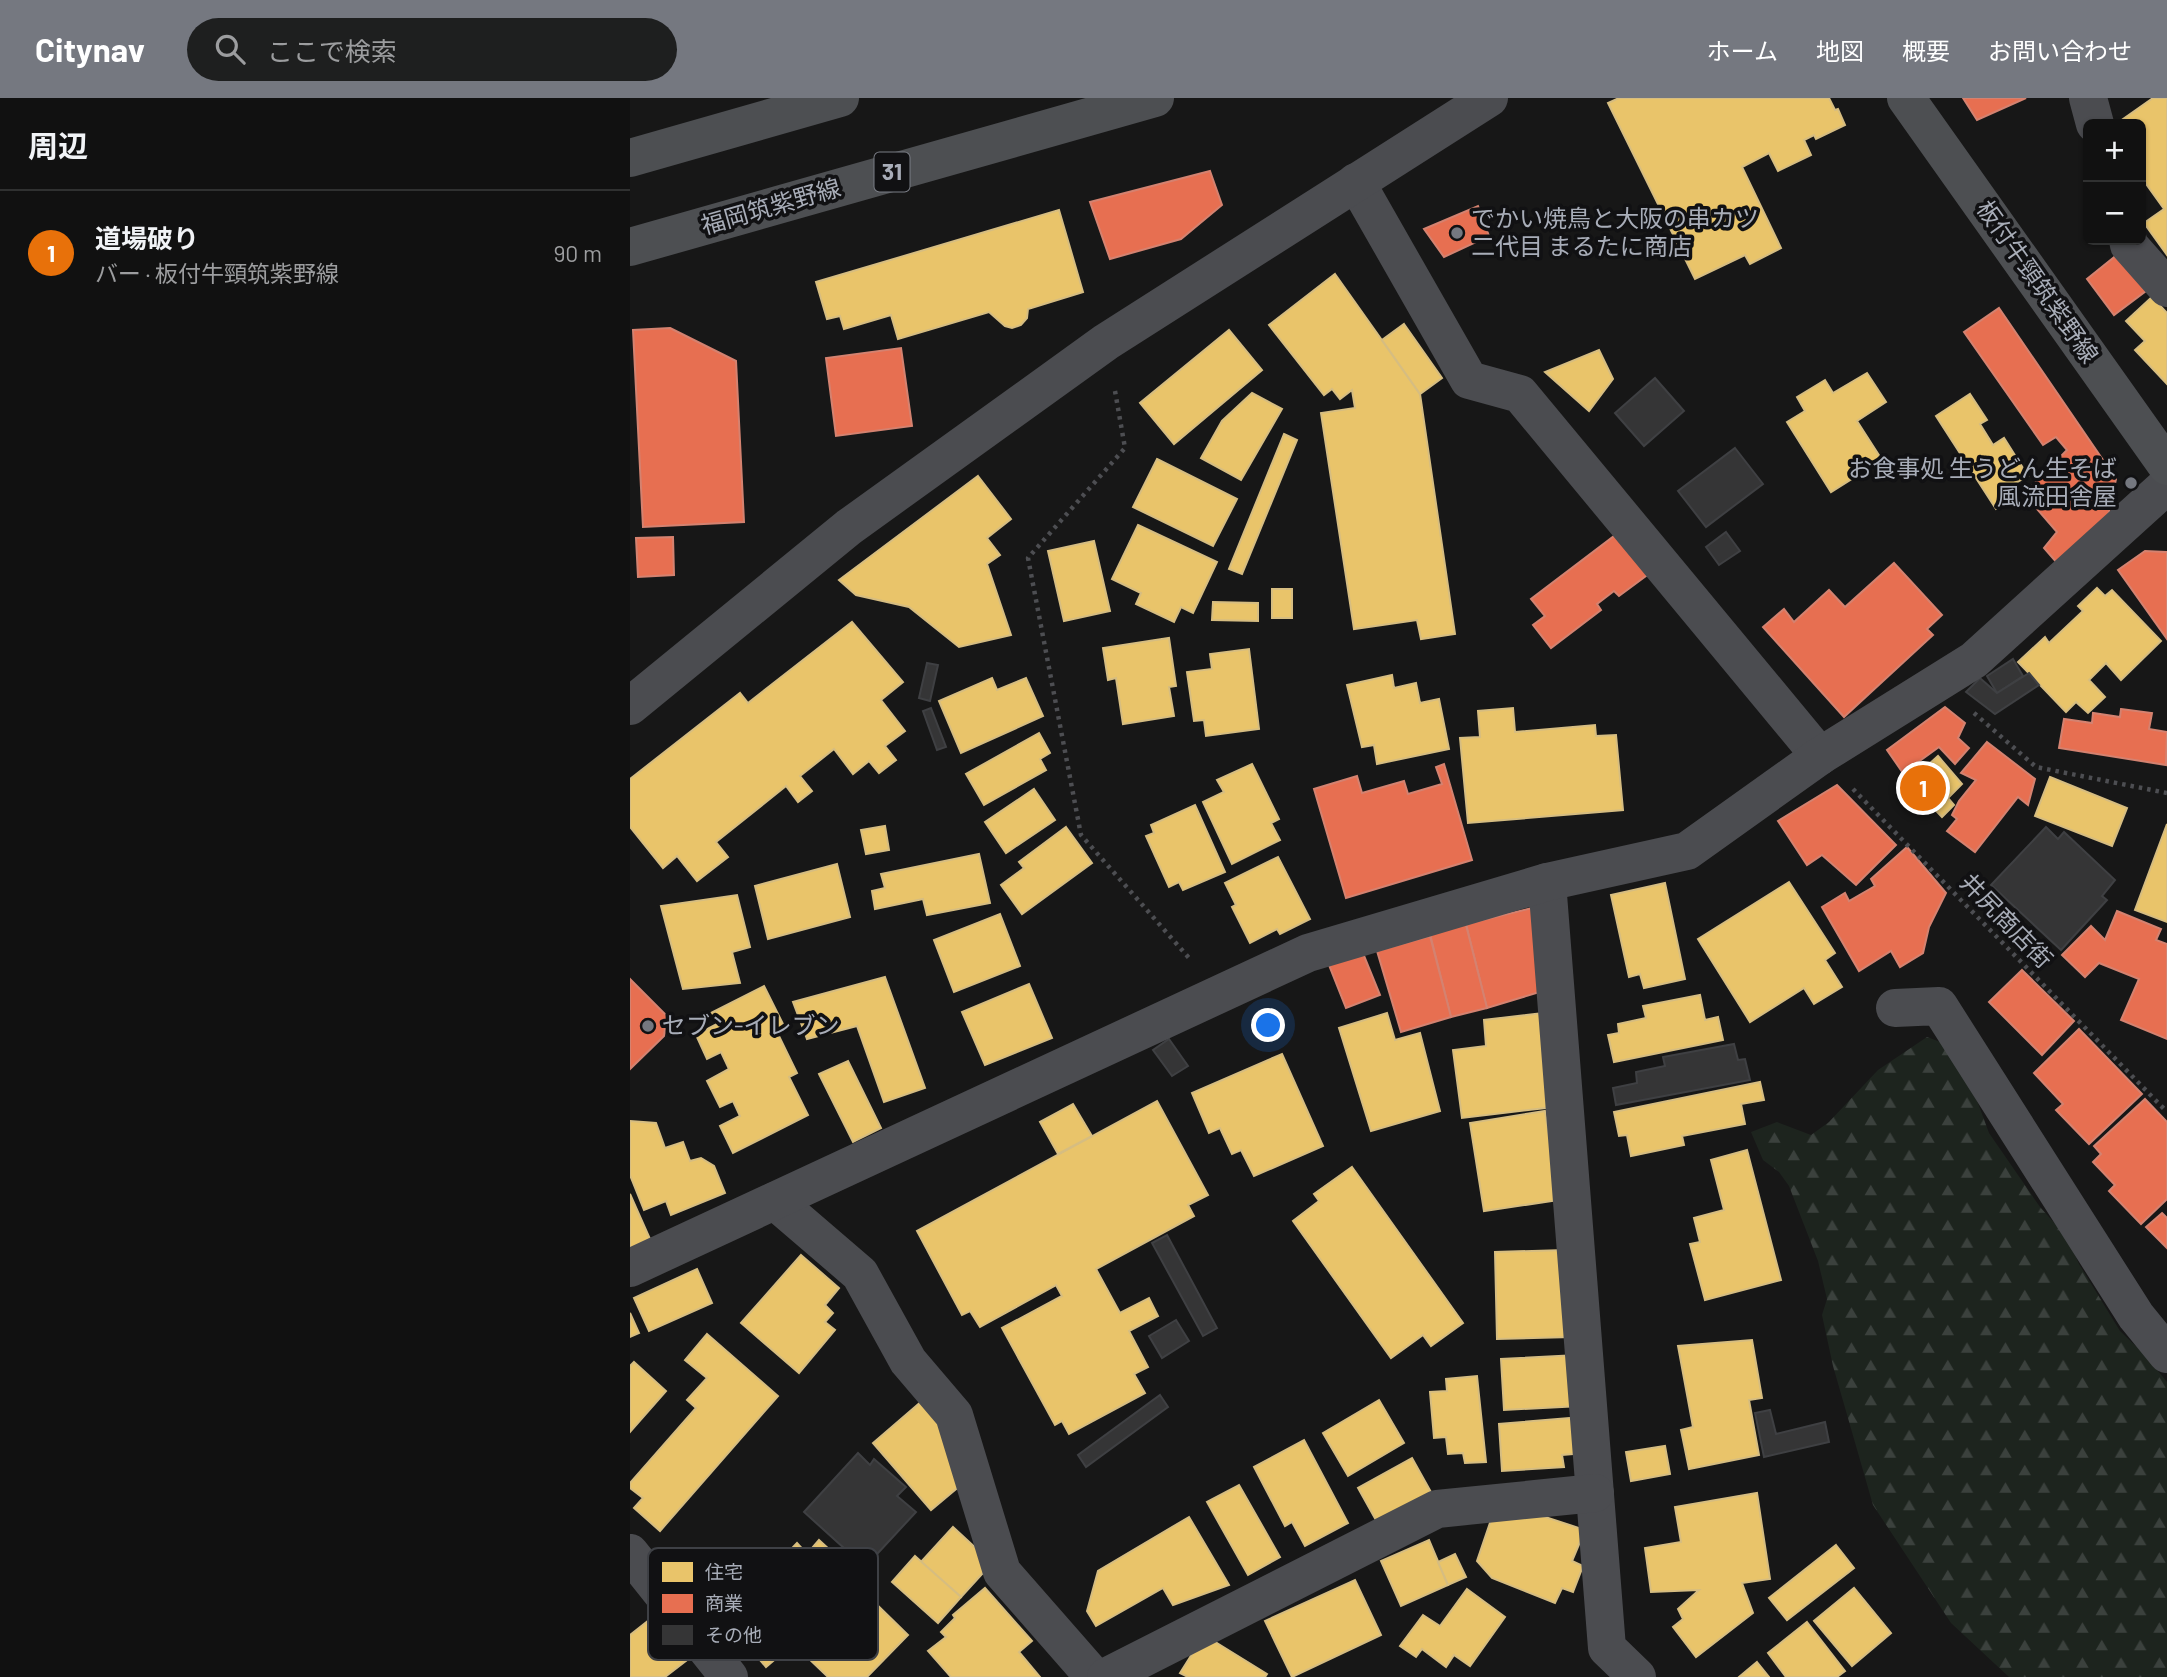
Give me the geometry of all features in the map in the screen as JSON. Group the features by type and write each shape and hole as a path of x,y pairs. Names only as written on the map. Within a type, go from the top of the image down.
{"main road":[{"path":"630,158 840,98"},
{"name":"福岡筑紫野線","path":"630,247 1155,98"},
{"name":"板付牛頸筑紫野線","path":"1906,98 2167,466"}],"street":[{"path":"630,706 849,527 1106,342 1489,98"},
{"path":"2088,98 2094,119"},
{"path":"1356,182 1469,380 1520,394 1820,755"},
{"path":"2129,245 2167,288"},
{"path":"630,1268 1308,953 1547,882 1688,851 1820,755 1974,660 2167,485"},
{"path":"1547,882 1607,1648 1637,1677"},
{"path":"1895,1008 1939,1006 2136,1316 2167,1354"},
{"path":"775,1201 860,1274 908,1361 954,1415 1002,1572 1094,1677"},
{"path":"1106,1677 1437,1509 1595,1493"},
{"path":"630,1553 648,1576"},
{"path":"715,1660 729,1677"}],"path":[{"path":"1106,342 1125,448 1028,558 1081,835 1220,994"},
{"path":"1938,682 2036,767 2167,793"},
{"name":"井尻商店街","path":"1820,755 2167,1112"}],"green space":[{"path":"1927,1037 1951,1046 1975,1095 1989,1133 2040,1207 2067,1237 2079,1264 2120,1331 2145,1355 2167,1382 2167,1677 2009,1677 1951,1623 1873,1505 1833,1366 1822,1315 1827,1299 1818,1261 1789,1186 1779,1172 1763,1160 1751,1132 1777,1122 1811,1135 1829,1122 1878,1070"}],"building: 住宅":[{"path":"1619,98 1829,98 1835,110 1838,109 1845,125 1816,139 1814,135 1804,140 1811,155 1778,171 1769,153 1742,167 1781,248 1750,264 1745,255 1695,279 1608,103"},
{"path":"2153,98 2167,98 2167,255 2146,226 2146,222 2164,209 2146,184 2146,119 2123,119"},
{"path":"1059,210 1083,292 1028,309 1027,318 1021,325 1012,328 1005,326 989,312 898,339 891,315 844,329 840,316 827,319 816,282"},
{"path":"1335,274 1420,394 1455,634 1421,639 1417,620 1354,629 1321,413 1355,408 1352,390 1340,399 1332,389 1324,395 1269,325"},
{"path":"2152,297 2167,313 2167,384 2135,350 2145,341 2126,321"},
{"path":"1404,324 1442,378 1420,394 1382,340"},
{"path":"1229,330 1262,370 1174,444 1140,403"},
{"path":"1599,350 1613,379 1589,411 1545,372"},
{"path":"1867,373 1886,402 1857,421 1882,460 1831,492 1787,422 1805,411 1797,397 1825,380 1833,393"},
{"path":"1252,393 1282,409 1241,480 1201,458 1222,421"},
{"path":"1970,394 1987,420 1980,424 1993,445 2004,438 2028,476 2009,487 2015,497 1996,509 1936,416"},
{"path":"1284,434 1297,440 1242,574 1229,569"},
{"path":"1157,459 1237,499 1213,546 1133,507"},
{"path":"978,476 1011,519 987,538 1000,555 987,564 1011,635 959,647 909,607 856,595 839,580"},
{"path":"1138,525 1217,562 1193,613 1181,607 1174,622 1136,604 1141,593 1112,579"},
{"path":"1094,541 1110,611 1064,621 1048,551"},
{"path":"2097,588 2105,596 2112,590 2161,641 2121,680 2106,663 2089,680 2105,697 2088,713 2076,702 2066,712 2018,662 2045,637 2049,643 2083,611 2078,606"},
{"path":"1272,589 1292,589 1292,618 1272,618"},
{"path":"1213,602 1258,603 1258,621 1212,620"},
{"path":"852,622 903,682 881,700 905,731 885,746 896,760 879,773 869,761 853,774 834,749 800,776 812,791 798,802 786,786 716,842 728,857 697,881 677,856 663,868 630,827 630,779 740,693 748,703"},
{"path":"1169,638 1176,686 1169,687 1174,716 1123,724 1116,678 1108,680 1103,648"},
{"path":"1249,649 1259,729 1206,736 1204,720 1194,721 1187,672 1212,669 1210,654"},
{"path":"1392,675 1394,688 1416,683 1420,703 1439,699 1449,749 1377,764 1374,745 1362,747 1347,685"},
{"path":"992,678 997,690 1026,678 1043,716 961,753 939,701"},
{"path":"1513,708 1515,732 1595,725 1596,736 1616,735 1623,810 1468,823 1460,738 1480,737 1478,711"},
{"path":"1039,733 1050,753 1040,759 1046,770 984,805 966,774"},
{"path":"1938,756 1962,784 1948,798 1954,805 1942,817 1909,782"},
{"path":"1252,764 1279,819 1271,823 1280,840 1232,864 1203,802 1224,792 1217,780"},
{"path":"2050,777 2127,808 2112,846 2035,816"},
{"path":"1034,789 1055,820 1006,853 985,822"},
{"path":"1195,805 1225,872 1183,890 1179,882 1169,887 1146,836 1154,833 1151,825"},
{"path":"2167,824 2167,922 2135,910"},
{"path":"885,826 889,850 866,854 861,830"},
{"path":"1066,827 1092,863 1022,914 1001,885 1024,868 1019,862"},
{"path":"979,854 990,903 927,915 923,899 875,909 872,891 885,888 881,874"},
{"path":"1278,857 1310,919 1280,934 1277,929 1250,943 1232,907 1236,905 1225,883"},
{"path":"837,864 850,917 768,939 755,886"},
{"path":"1789,882 1835,953 1825,960 1842,987 1814,1004 1804,988 1750,1022 1698,939"},
{"path":"1665,883 1685,979 1644,988 1640,974 1629,977 1611,895"},
{"path":"737,895 750,947 732,952 740,983 683,989 661,906"},
{"path":"1000,914 1020,966 954,992 934,940"},
{"path":"885,977 925,1088 884,1102 857,1026 807,1039 793,1002"},
{"path":"1029,984 1052,1038 985,1065 962,1012"},
{"path":"764,986 784,1026 776,1030 797,1073 789,1077 808,1115 733,1153 720,1126 740,1116 733,1101 720,1107 707,1081 729,1069 721,1052 707,1059 696,1035 717,1024 711,1013"},
{"path":"1700,995 1705,1020 1718,1017 1723,1040 1614,1062 1608,1035 1619,1033 1618,1024 1646,1018 1643,1006"},
{"path":"1551,1012 1554,1107 1462,1118 1453,1050 1486,1046 1484,1020"},
{"path":"1387,1013 1395,1040 1420,1033 1440,1111 1371,1131 1339,1028"},
{"path":"1282,1054 1323,1146 1254,1176 1241,1150 1232,1154 1220,1128 1209,1133 1192,1093"},
{"path":"848,1061 881,1128 853,1142 819,1074"},
{"path":"1760,1082 1764,1100 1741,1104 1745,1124 1682,1136 1684,1145 1631,1156 1627,1135 1619,1136 1614,1112"},
{"path":"1157,1101 1208,1195 1188,1205 1194,1216 1096,1269 1120,1313 1149,1298 1158,1316 1129,1331 1148,1367 1134,1374 1145,1393 1069,1434 1062,1421 1055,1425 1002,1328 1062,1296 1056,1285 980,1327 970,1311 962,1315 917,1231"},
{"path":"1073,1104 1092,1136 1058,1154 1040,1122"},
{"path":"1545,1111 1559,1200 1484,1211 1470,1123"},
{"path":"630,1121 656,1123 665,1148 683,1142 690,1161 701,1158 714,1166 725,1193 671,1215 666,1201 644,1210 630,1175"},
{"path":"1747,1150 1781,1280 1705,1300 1690,1244 1700,1242 1694,1218 1724,1210 1711,1160"},
{"path":"1352,1167 1463,1323 1431,1346 1423,1335 1391,1358 1293,1221 1319,1201 1314,1194"},
{"path":"630,1194 650,1239 630,1248"},
{"path":"1565,1250 1571,1337 1497,1339 1495,1252"},
{"path":"801,1255 839,1288 825,1305 833,1313 825,1322 835,1330 799,1373 741,1323"},
{"path":"697,1269 712,1303 649,1331 634,1298"},
{"path":"630,1313 639,1333 630,1337"},
{"path":"707,1334 778,1396 660,1531 634,1508 643,1498 630,1488 630,1483 696,1408 687,1400 707,1378 685,1360"},
{"path":"1752,1340 1762,1398 1749,1400 1759,1455 1689,1469 1681,1430 1693,1427 1678,1346"},
{"path":"1577,1355 1580,1406 1504,1410 1501,1359"},
{"path":"634,1362 666,1391 630,1432 630,1366"},
{"path":"1477,1376 1486,1462 1465,1463 1463,1453 1448,1454 1446,1437 1434,1438 1430,1392 1447,1391 1446,1379"},
{"path":"1379,1400 1404,1443 1348,1476 1323,1433"},
{"path":"922,1401 954,1439 967,1480 931,1510 873,1443"},
{"path":"1581,1417 1584,1453 1562,1455 1564,1467 1502,1471 1499,1424"},
{"path":"1304,1440 1348,1523 1305,1546 1292,1522 1285,1526 1254,1467"},
{"path":"1665,1446 1670,1474 1631,1481 1626,1452"},
{"path":"1412,1458 1431,1492 1377,1522 1358,1488"},
{"path":"1239,1485 1280,1557 1248,1575 1207,1502"},
{"path":"1757,1493 1770,1579 1742,1583 1753,1613 1696,1657 1673,1627 1683,1619 1678,1609 1699,1590 1651,1592 1645,1548 1681,1542 1675,1507"},
{"path":"1515,1507 1585,1530 1572,1561 1583,1566 1573,1592 1562,1588 1555,1603 1492,1578 1477,1561 1493,1514"},
{"path":"1189,1517 1229,1585 1173,1605 1163,1588 1096,1626 1087,1611 1098,1571"},
{"path":"953,1527 992,1563 961,1597 921,1562"},
{"path":"819,1540 828,1548 812,1548"},
{"path":"1429,1540 1448,1585 1401,1606 1381,1561"},
{"path":"1836,1545 1854,1568 1787,1620 1769,1598"},
{"path":"1455,1554 1466,1577 1448,1585 1438,1562"},
{"path":"915,1556 961,1597 938,1623 892,1582"},
{"path":"1355,1580 1381,1635 1292,1677 1265,1621"},
{"path":"985,1588 1032,1641 1019,1652 1040,1677 951,1677 928,1651 946,1637 941,1632 955,1618 953,1615"},
{"path":"1854,1588 1891,1633 1852,1666 1814,1621"},
{"path":"1467,1589 1505,1617 1470,1666 1454,1655 1446,1667 1422,1649 1416,1657 1400,1646 1423,1615 1440,1626"},
{"path":"878,1606 908,1635 867,1677 828,1677 810,1660 878,1660"},
{"path":"648,1621 648,1660 687,1660 665,1677 630,1677 630,1635"},
{"path":"1807,1622 1845,1671 1837,1677 1786,1677 1768,1653"},
{"path":"1204,1635 1267,1674 1265,1677 1188,1677 1180,1673"},
{"path":"760,1660 774,1660 766,1667"},
{"path":"1757,1662 1769,1677 1739,1677"}],"building: 商業":[{"path":"1963,98 2026,98 1977,120"},
{"path":"1210,171 1222,205 1181,239 1110,259 1090,202"},
{"name":"でかい焼鳥と大阪の串カツ 二代目 まるたに商店","path":"1478,206 1489,236 1444,257 1424,229"},
{"path":"2118,254 2146,291 2114,315 2087,279"},
{"path":"1999,308 2116,479 2108,517 2058,564 2044,548 2057,532 2024,494 2067,450 2056,437 2043,445 1964,332"},
{"path":"670,328 736,361 744,522 643,527 633,330"},
{"path":"901,348 912,426 836,436 826,358"},
{"path":"1622,530 1654,570 1619,596 1614,591 1597,604 1601,610 1551,648 1533,625 1545,616 1531,599"},
{"path":"673,537 674,575 638,577 636,538"},
{"path":"2145,551 2167,552 2167,639 2118,570"},
{"path":"1894,563 1942,615 1927,629 1933,635 1844,717 1763,627 1784,609 1794,622 1829,590 1845,607"},
{"path":"1945,707 1965,723 1958,738 1969,748 1955,764 1939,747 1903,773 1887,750"},
{"path":"2121,709 2152,713 2149,729 2167,732 2166,765 2059,748 2064,719 2092,723 2093,713 2120,717"},
{"path":"1987,742 2035,779 2028,805 2018,797 1975,852 1947,831 1957,819 1952,815 1959,801 1976,780 1961,773"},
{"path":"1444,764 1472,860 1346,898 1314,789 1357,776 1362,793 1404,781 1408,794 1442,784 1436,767"},
{"path":"1837,785 1896,845 1856,885 1822,855 1807,865 1778,821"},
{"path":"1907,847 1946,893 1929,927 1923,953 1900,967 1891,951 1859,971 1822,907 1845,893 1849,901 1875,886 1871,879"},
{"path":"1532,908 1546,990 1487,1008 1466,924"},
{"path":"2117,911 2161,929 2156,940 2167,944 2167,1039 2121,1020 2139,979 2099,963 2085,977 2062,955 2091,926 2105,940"},
{"path":"1464,917 1487,1008 1451,1017 1428,926"},
{"path":"1430,936 1451,1017 1401,1032 1377,951"},
{"path":"1360,946 1380,995 1346,1008 1327,960"},
{"path":"2022,970 2074,1021 2042,1055 1989,1002"},
{"name":"セブン-イレブン","path":"630,979 667,1016 664,1036 630,1069"},
{"path":"2079,1029 2142,1094 2089,1144 2056,1110 2063,1104 2034,1073"},
{"path":"2145,1099 2167,1122 2167,1199 2141,1224 2109,1191 2115,1185 2093,1162 2101,1154 2094,1146"},
{"path":"2162,1213 2167,1218 2167,1248 2146,1227"}],"building: その他":[{"path":"1655,378 1684,411 1644,446 1615,413"},
{"path":"1735,448 1763,484 1706,527 1678,491"},
{"path":"1726,532 1740,551 1719,565 1706,547"},
{"path":"2013,659 2023,676 1997,693 1987,676"},
{"path":"927,663 938,665 930,701 919,698"},
{"path":"2029,673 2039,685 1995,714 1966,692 1980,678 1997,693"},
{"path":"931,708 946,747 937,750 923,711"},
{"path":"2046,827 2058,839 2064,832 2115,880 2102,896 2107,900 2061,950 1991,885"},
{"path":"1169,1039 1188,1066 1172,1076 1153,1050"},
{"path":"1734,1044 1738,1060 1745,1059 1750,1080 1616,1105 1613,1088 1637,1083 1636,1072 1665,1066 1663,1057"},
{"path":"1167,1235 1217,1328 1203,1336 1152,1243"},
{"path":"1176,1320 1189,1341 1162,1358 1149,1336"},
{"path":"1160,1395 1168,1407 1086,1467 1078,1455"},
{"path":"1770,1410 1776,1434 1825,1422 1829,1442 1764,1457 1755,1413"},
{"path":"858,1453 870,1465 874,1459 906,1487 897,1496 916,1512 878,1553 878,1548 844,1548 804,1512"}],"place":[{"name":"でかい焼鳥と大阪の串カツ 二代目 まるたに商店","path":"1457,233"},
{"name":"お食事処 生うどん生そば 風流田舎屋","path":"2131,483"},
{"name":"道場破り","path":"1923,788"},
{"name":"セブン-イレブン","path":"648,1026"}]}
